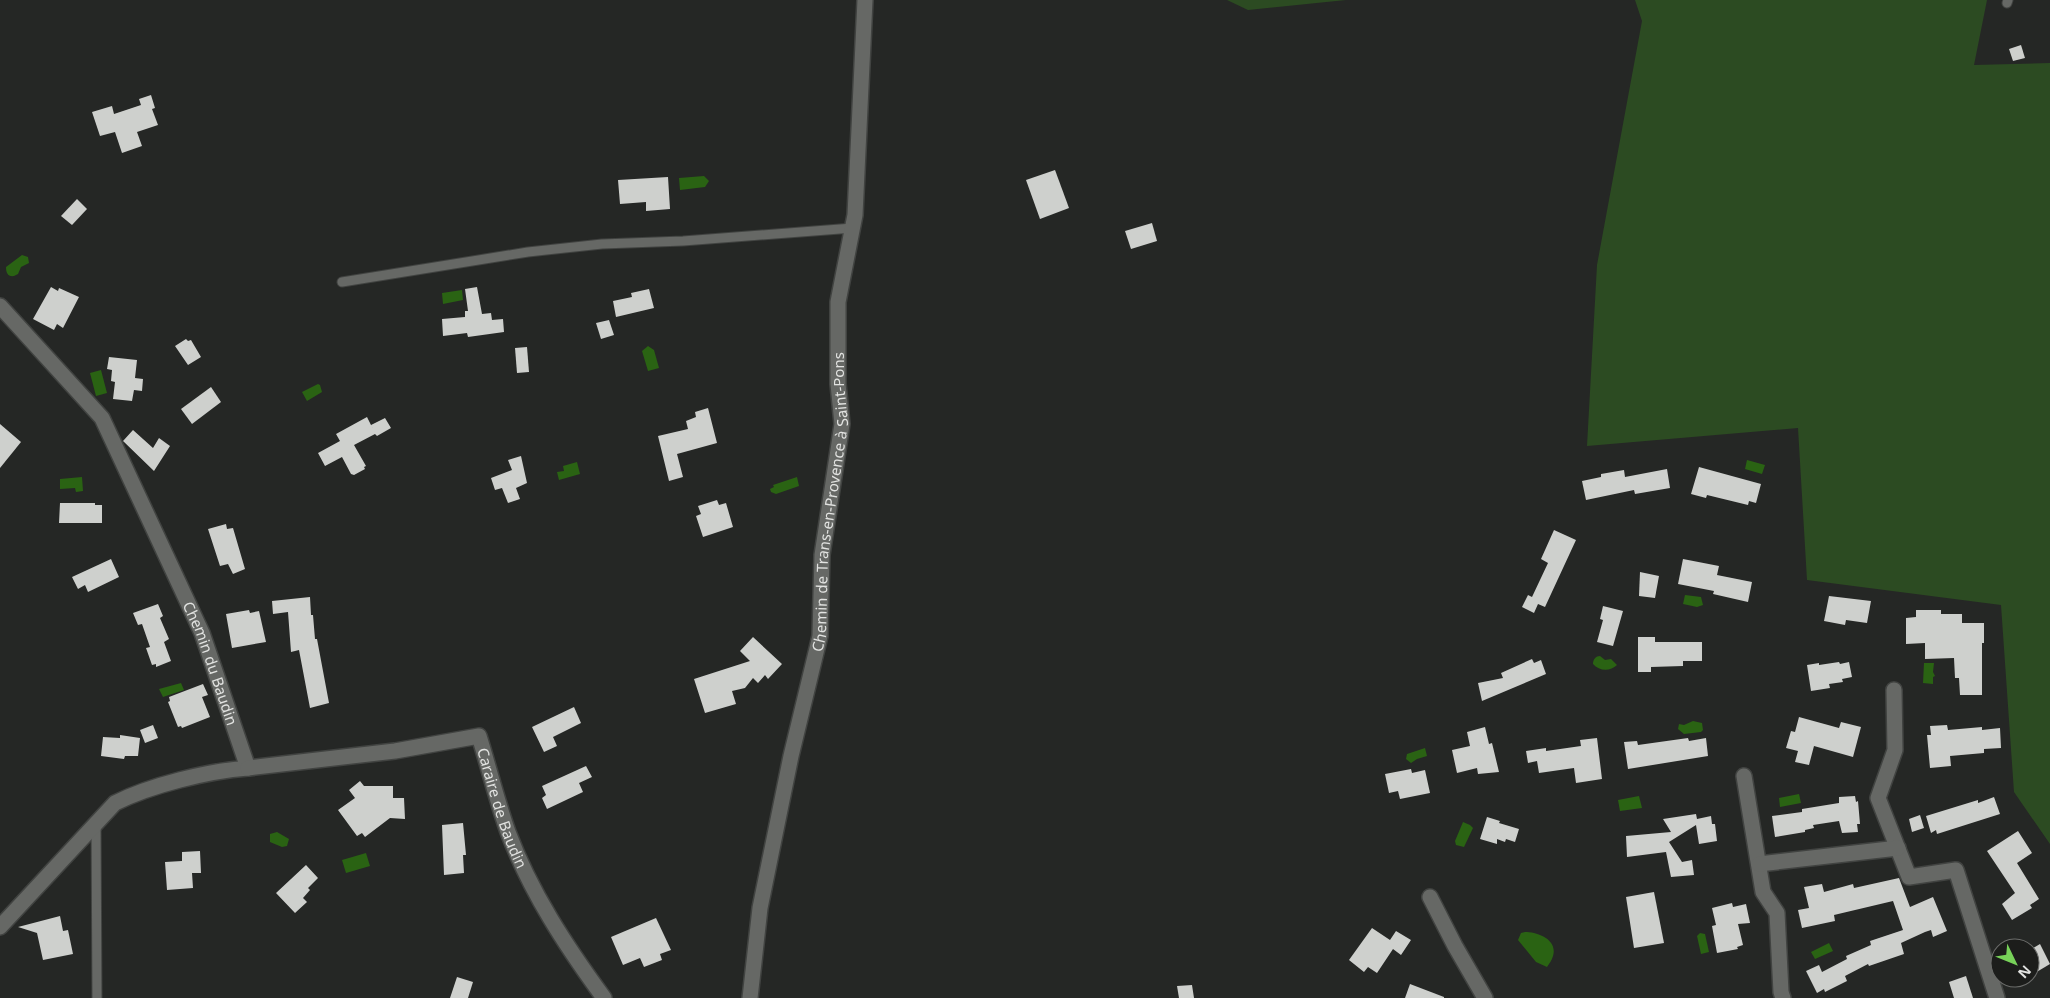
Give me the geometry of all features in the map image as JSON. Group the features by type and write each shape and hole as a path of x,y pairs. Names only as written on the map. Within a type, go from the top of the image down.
{"street":[{"name":"Chemin de Trans-en-Provence à Saint-Pons","path":"750,998 760,908 791,756 820,636 822,555 842,424 838,384 838,302 855,215 866,0"},
{"name":"Chemin du Baudin","path":"0,306 102,418 202,633 248,768"},
{"path":"1894,690 1896,750 1878,798 1909,877 1956,870 1997,998"},
{"name":"Caraire de Baudin","path":"248,768 395,751 479,736 508,832 540,901 573,956 604,998"},
{"path":"0,927 81,842 115,803 133,794 221,770 248,768"},
{"path":"1744,776 1763,892 1777,913 1781,992 1783,998"},
{"path":"1759,864 1898,848"},
{"path":"1430,897 1485,998"}],"lane":[{"path":"342,282 528,252 602,244 683,241 852,228"},
{"path":"96,823 97,998"}],"shaded area":[{"path":"1227,0 1346,0 1248,10"},
{"path":"1635,0 1987,0 1974,65 2050,63 2050,844 2014,792 2001,605 1807,580 1798,428 1587,446 1597,265 1642,21"},
{"path":"704,176 709,181 705,187 680,190 679,178"},
{"path":"22,255 28,257 29,263 21,267 18,274 14,276 9,275 6,267"},
{"path":"462,290 463,300 443,304 442,293"},
{"path":"648,346 654,350 659,368 648,371 642,351"},
{"path":"101,370 107,393 96,396 90,373"},
{"path":"318,384 322,392 307,401 302,392"},
{"path":"1747,460 1765,465 1762,474 1745,469"},
{"path":"577,462 580,474 559,480 557,472 564,471 563,466"},
{"path":"82,477 83,491 76,492 75,488 60,489 60,479"},
{"path":"797,477 799,486 776,494 771,492 770,489 774,487 773,485"},
{"path":"1685,595 1701,597 1703,605 1697,607 1683,604"},
{"path":"1600,656 1605,660 1611,659 1617,665 1608,670 1598,668 1593,662 1595,658"},
{"path":"1924,663 1934,663 1933,672 1935,676 1933,677 1933,684 1923,683"},
{"path":"181,683 184,690 163,697 159,689"},
{"path":"1693,721 1702,723 1703,730 1701,732 1684,734 1678,729 1679,724 1684,725"},
{"path":"1425,748 1427,756 1411,763 1406,759 1407,754"},
{"path":"1799,794 1801,803 1780,807 1779,798"},
{"path":"1639,796 1642,808 1620,811 1618,800"},
{"path":"1463,822 1473,828 1464,847 1456,845 1455,841"},
{"path":"277,832 289,839 287,846 282,847 270,842 270,834"},
{"path":"366,853 370,866 346,873 342,860"},
{"path":"1521,933 1535,933 1550,941 1554,950 1547,967 1536,962 1518,940"},
{"path":"1700,933 1705,934 1709,952 1701,954 1697,936"},
{"path":"1829,943 1833,951 1815,959 1811,952"}],"building":[{"path":"2021,45 2025,58 2013,61 2009,49"},
{"path":"151,95 155,108 152,109 158,125 137,132 142,146 122,153 115,132 100,136 92,112 112,106 114,114 141,105 139,99"},
{"path":"1055,170 1069,208 1040,219 1026,180"},
{"path":"668,177 670,209 646,211 646,202 620,204 618,180"},
{"path":"77,199 87,209 72,225 61,216"},
{"path":"1152,223 1157,241 1131,249 1125,231"},
{"path":"51,287 58,291 59,288 79,297 63,328 57,324 54,330 33,319"},
{"path":"477,287 482,314 491,313 492,320 503,319 504,332 468,337 467,333 443,336 442,319 465,317 465,311 468,311 465,289"},
{"path":"649,289 654,308 616,317 613,301 632,297 631,293"},
{"path":"609,320 614,335 601,339 596,323"},
{"path":"186,339 188,341 191,340 201,357 188,365 175,346"},
{"path":"527,347 529,372 517,373 515,348"},
{"path":"109,357 137,360 135,378 143,379 142,391 134,390 132,401 113,399 115,382 111,381 112,370 107,369"},
{"path":"211,387 221,402 192,424 181,409"},
{"path":"708,408 717,443 677,454 683,477 669,481 658,436 688,429 686,421 696,417 695,412"},
{"path":"367,417 371,425 385,418 391,428 354,445 366,466 364,467 365,469 354,475 351,474 342,457 325,466 318,453 340,441 336,434"},
{"path":"0,424 21,442 0,468"},
{"path":"133,430 153,448 159,438 170,446 154,471 123,441"},
{"path":"521,456 527,483 516,488 520,499 508,503 502,488 495,490 491,478 512,470 508,460"},
{"path":"1699,467 1761,484 1756,503 1749,501 1748,505 1707,495 1706,498 1691,494"},
{"path":"1667,469 1670,488 1635,494 1634,490 1586,500 1582,481 1601,477 1601,474 1624,470 1625,477"},
{"path":"717,500 719,505 726,503 733,527 703,537 696,516 701,514 698,506"},
{"path":"60,503 95,503 95,505 102,505 102,523 59,523"},
{"path":"226,524 227,529 233,528 245,569 233,574 228,564 220,566 208,529"},
{"path":"1554,530 1576,540 1545,607 1538,604 1534,613 1522,607 1528,595 1532,597 1548,563 1541,559"},
{"path":"111,559 119,577 88,592 85,585 78,589 72,577"},
{"path":"1683,559 1719,566 1717,575 1752,582 1748,602 1713,594 1714,591 1678,584"},
{"path":"1640,572 1659,576 1655,598 1639,596"},
{"path":"1829,596 1871,601 1867,623 1846,620 1845,625 1824,621"},
{"path":"310,597 315,639 317,639 329,703 310,708 299,650 291,652 288,612 273,614 272,601"},
{"path":"158,604 163,616 160,618 169,639 164,642 171,661 156,667 156,664 152,665 146,648 150,647 142,624 138,625 133,613"},
{"path":"1603,606 1623,611 1613,646 1597,642 1603,620 1600,619"},
{"path":"249,610 250,613 259,611 266,642 232,648 226,614"},
{"path":"1916,610 1941,610 1941,614 1962,614 1962,623 1984,623 1982,695 1960,695 1959,678 1955,678 1954,658 1925,659 1925,643 1906,644 1906,618 1916,617"},
{"path":"753,637 782,664 768,679 765,675 758,683 753,678 745,688 732,691 736,704 705,713 694,679 750,661 740,651"},
{"path":"1638,637 1655,637 1655,642 1702,642 1702,661 1683,661 1683,666 1651,667 1651,672 1638,672"},
{"path":"1532,659 1534,663 1541,660 1546,674 1482,701 1478,683 1503,678 1501,673"},
{"path":"1839,662 1840,664 1849,662 1852,677 1842,679 1843,682 1829,684 1830,688 1811,691 1807,665"},
{"path":"203,684 208,695 202,697 210,717 182,728 181,726 178,727 168,702 170,701 169,697"},
{"path":"574,707 581,723 553,737 557,746 544,752 532,727"},
{"path":"1799,717 1839,728 1841,722 1861,727 1853,757 1814,746 1809,765 1795,762 1798,751 1786,748 1791,731 1795,732"},
{"path":"153,725 158,738 145,743 140,730"},
{"path":"1947,725 1948,730 1982,727 1982,730 2000,728 2001,748 1984,749 1984,753 1950,756 1951,766 1930,768 1927,735 1931,735 1930,726"},
{"path":"1485,727 1489,744 1492,743 1499,772 1478,774 1477,768 1457,773 1452,750 1470,746 1467,732"},
{"path":"120,735 140,738 138,756 125,756 124,759 101,756 103,737 120,738"},
{"path":"1597,738 1602,779 1576,783 1574,768 1539,773 1537,761 1528,763 1526,751 1546,748 1546,751 1581,746 1580,740"},
{"path":"1688,738 1689,741 1706,738 1708,756 1628,769 1624,742 1637,741 1638,745"},
{"path":"586,766 592,777 579,783 583,792 547,809 542,798 546,795 542,786"},
{"path":"1411,769 1412,773 1425,770 1430,793 1400,799 1398,791 1389,793 1385,774"},
{"path":"360,781 364,786 393,786 393,798 404,798 405,819 390,818 365,837 362,833 357,836 338,810 355,798 349,790"},
{"path":"1855,796 1856,802 1858,801 1860,824 1857,824 1858,832 1842,833 1839,821 1813,825 1814,828 1805,830 1805,832 1775,837 1772,816 1802,812 1802,809 1839,803 1839,797"},
{"path":"1994,797 2000,814 1937,834 1936,830 1931,833 1926,816"},
{"path":"1696,814 1697,819 1711,816 1712,824 1715,824 1717,841 1699,844 1696,825 1669,842 1682,862 1692,860 1694,875 1671,877 1666,852 1627,857 1626,836 1671,832 1663,819"},
{"path":"1920,815 1924,828 1912,832 1909,819"},
{"path":"1487,817 1519,829 1515,842 1506,839 1505,842 1497,839 1497,844 1480,839"},
{"path":"463,823 466,855 463,855 464,873 444,875 442,825"},
{"path":"2018,831 2032,853 2017,863 2039,899 2030,905 2032,908 2012,920 2002,904 2015,893 1987,851"},
{"path":"200,851 201,873 192,873 193,888 167,890 165,862 182,861 182,852"},
{"path":"306,865 318,878 308,888 310,890 303,898 307,902 295,913 276,893"},
{"path":"1899,878 1910,907 1933,897 1947,931 1933,937 1931,930 1901,943 1904,954 1869,966 1868,964 1845,976 1847,981 1825,992 1824,989 1817,993 1806,971 1819,965 1822,972 1847,959 1846,956 1871,945 1870,941 1903,930 1893,901 1834,915 1835,921 1802,928 1798,910 1809,908 1804,887 1822,884 1824,892 1853,884 1854,888"},
{"path":"1654,892 1664,943 1634,948 1626,897"},
{"path":"1732,903 1733,907 1746,904 1750,923 1738,924 1743,945 1737,947 1738,949 1717,953 1712,926 1716,925 1712,908"},
{"path":"60,916 63,931 68,930 73,954 43,960 37,933 18,927"},
{"path":"656,918 671,950 660,954 662,960 644,967 640,958 623,965 611,937"},
{"path":"1372,928 1390,940 1396,931 1411,940 1401,955 1393,949 1377,973 1368,967 1364,972 1349,960"},
{"path":"2040,944 2050,964 2040,970"},
{"path":"1966,976 1973,998 1954,998 1949,982"},
{"path":"457,977 473,982 468,998 450,998"},
{"path":"1410,984 1444,997 1444,998 1405,998"},
{"path":"1192,985 1194,998 1179,998 1177,986"}]}
